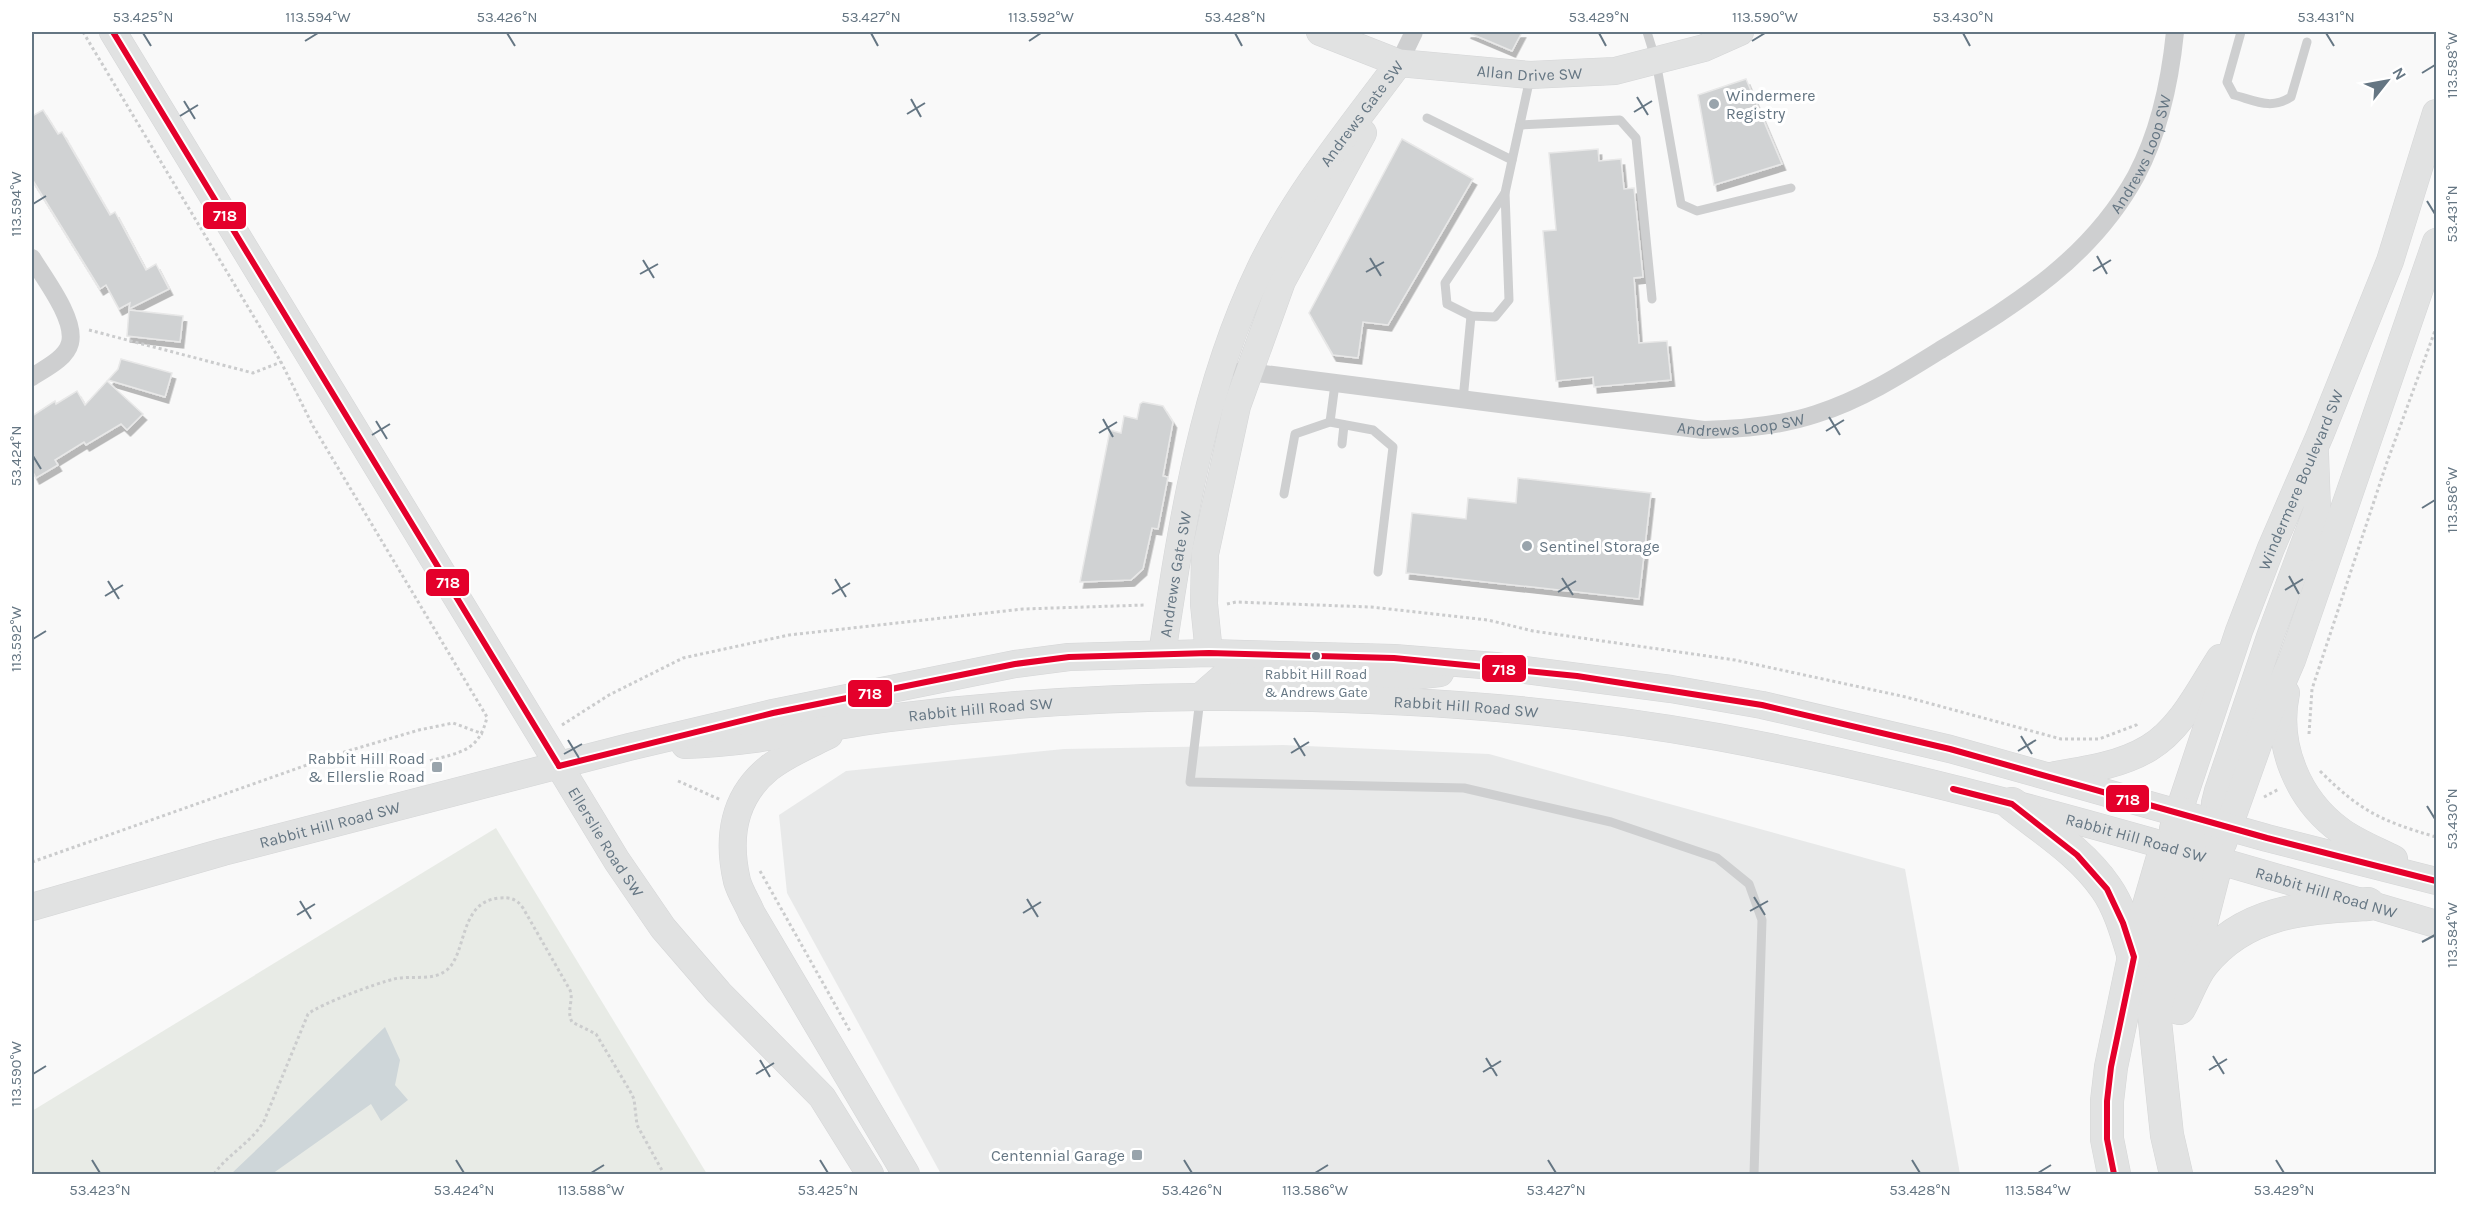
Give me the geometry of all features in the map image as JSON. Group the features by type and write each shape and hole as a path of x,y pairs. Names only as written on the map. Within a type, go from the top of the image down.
{"highway":[{"path":"2012,804 2077,855 2107,889 2123,923 2134,957"},
{"path":"2162,1079 2179,1008 2191,854 2187,831 2180,813"},
{"path":"2114,1174 2107,1139 2107,1101 2111,1067 2134,957 2191,854"},
{"path":"2176,1174 2167,1135 2154,1012 2191,854"},
{"path":"2179,1008 2202,964 2236,932 2266,917 2312,908 2368,904"}],"main road":[{"name":"Ellerslie Road SW","path":"113,32 589,818 663,928 719,993 822,1097 870,1174"},
{"name":"Allan Drive SW","path":"1320,32 1399,63 1530,75 1615,71 1704,48 1740,32"},
{"name":"Andrews Gate SW","path":"1162,654 1186,508 1208,415 1231,336 1261,268 1304,191 1399,63"},
{"name":"Andrews Gate SW","path":"1209,653 1204,604 1205,554 1237,405 1282,281 1310,227 1349,161 1399,63"},
{"name":"Windermere Boulevard SW","path":"2180,813 2239,631 2390,261 2436,113"},
{"path":"2191,854 2221,824 2292,660 2436,242"},
{"path":"2221,824 2215,802 2221,781 2271,634 2317,510 2315,447"},
{"path":"2048,776 2093,769 2149,748 2180,719 2239,631"},
{"name":"Rabbit Hill Road SW","path":"32,907 223,852 629,747 784,710 1015,664 1069,657 1209,653 1394,657 1600,679 1762,705 1950,749 2221,824"},
{"path":"2292,660 2282,711 2284,740 2297,779 2313,806 2341,831 2435,880"},
{"path":"1200,697 1223,677 1422,677 1476,665"},
{"name":"Rabbit Hill Road SW","path":"629,747 727,744 914,715 1032,705 1200,697 1370,700 1496,708 1625,723 1715,737 1906,776 2191,854"},
{"path":"851,723 785,757 756,780 738,807 734,825 733,852 738,883 752,914 906,1174"},
{"path":"2221,824 2435,880"},
{"name":"Rabbit Hill Road NW","path":"2191,854 2436,924"},
{"name":"Ellerslie Road SW","path":"822,1097 840,1107 855,1123 871,1142 890,1174"}],"street":[{"path":"1399,63 1414,32"},
{"name":"Andrews Loop SW","path":"1221,369 1704,430 1743,429 1783,424 1817,414 1865,394 2010,307 2044,283 2080,252 2109,217 2136,176 2157,127 2171,71 2175,32"},
{"path":"32,258 62,308 70,334 64,354 32,377"}],"lane":[{"path":"1647,32 1656,61 1681,204 1697,211 1791,188"},
{"path":"2241,32 2227,82 2234,95 2268,104 2280,104 2292,97 2307,42"},
{"path":"1505,193 1445,283 1447,304 1471,316 1495,317 1509,300 1505,193 1530,75"},
{"path":"1427,118 1512,160"},
{"path":"1520,125 1620,120 1636,138 1652,299"},
{"path":"1463,400 1471,316"},
{"path":"1330,422 1335,384"},
{"path":"1284,494 1295,434 1330,422 1373,430 1393,447 1378,572"},
{"path":"1342,444 1344,425"},
{"path":"1200,697 1190,782 1464,788 1611,822 1717,858 1749,884 1761,920 1754,1174"}],"path":[{"path":"83,32 281,362 313,426 487,717 483,734 469,750 429,760"},
{"path":"2308,738 2312,689 2386,465 2436,328"},
{"path":"70,334 253,373 281,362"},
{"path":"1204,604 1221,605 1236,602 1371,607 1488,620 1533,631 1735,660 1906,697 2061,739 2099,739 2136,725 2139,732"},
{"path":"561,726 609,695 683,658 789,635 1023,609 1170,605"},
{"path":"32,862 341,753 408,733 453,723 483,734"},
{"path":"2317,768 2346,797 2370,814 2436,837"},
{"path":"678,781 731,804"},
{"path":"759,865 770,892 854,1037"},
{"path":"214,1174 225,1160 258,1130 264,1121 308,1014 320,1006 393,979 430,976 444,972 455,958 465,929 474,913 490,900 508,897 515,899 523,908 570,990 572,998 568,1011 573,1022 596,1034 630,1091 634,1099 637,1125 664,1174"}],"shaded area":[{"name":"Centennial Garage","path":"1283,745 1489,754 1905,869 1960,1174 941,1174 787,893 779,815 846,771 1064,749"},
{"path":"496,828 707,1174 32,1174 32,1111"},
{"path":"385,1027 400,1060 395,1085 408,1100 381,1121 371,1104 272,1174 231,1174"}],"building":[{"path":"1467,32 1522,32 1512,51"},
{"path":"1746,79 1782,164 1714,185 1698,95"},
{"path":"43,110 58,134 62,132 110,215 115,212 146,270 156,264 169,289 129,309 130,303 119,309 106,285 100,289 32,179 32,116"},
{"path":"1402,139 1473,179 1388,325 1363,322 1358,358 1333,355 1309,313"},
{"path":"1598,149 1599,161 1621,159 1624,189 1634,188 1643,277 1634,278 1639,343 1667,341 1671,380 1594,387 1593,377 1556,381 1543,231 1556,230 1549,153"},
{"path":"129,310 183,316 180,342 127,336"},
{"path":"121,359 172,373 165,397 108,380 118,369"},
{"path":"107,381 143,414 127,430 121,424 86,445 84,442 55,460 58,465 36,478 32,470 32,416 55,401 56,404 77,391 85,405"},
{"path":"1143,402 1163,406 1173,422 1163,476 1168,477 1158,529 1152,528 1143,569 1131,580 1080,582 1110,430 1121,433 1124,416 1137,419 1140,404"},
{"name":"Sentinel Storage","path":"1518,478 1651,493 1639,599 1406,573 1412,513 1466,519 1468,498 1516,503"}],"transit line":[{"name":"718","path":"113,32 559,766"},
{"name":"718","path":"559,766 773,713 1015,664 1069,657 1209,653 1394,658 1577,676 1762,705 1950,749 2267,838 2436,881"},
{"name":"718","path":"1953,789 2012,804 2077,855 2107,889 2123,923 2134,957 2111,1067 2107,1101 2107,1139 2114,1174"}],"place":[{"name":"Windermere Registry","path":"1714,104"},
{"name":"Sentinel Storage","path":"1527,546"},
{"name":"Rabbit Hill Road & Andrews Gate","path":"1316,656"},
{"name":"Rabbit Hill Road & Ellerslie Road","path":"437,767"},
{"name":"Centennial Garage","path":"1137,1155"}]}
